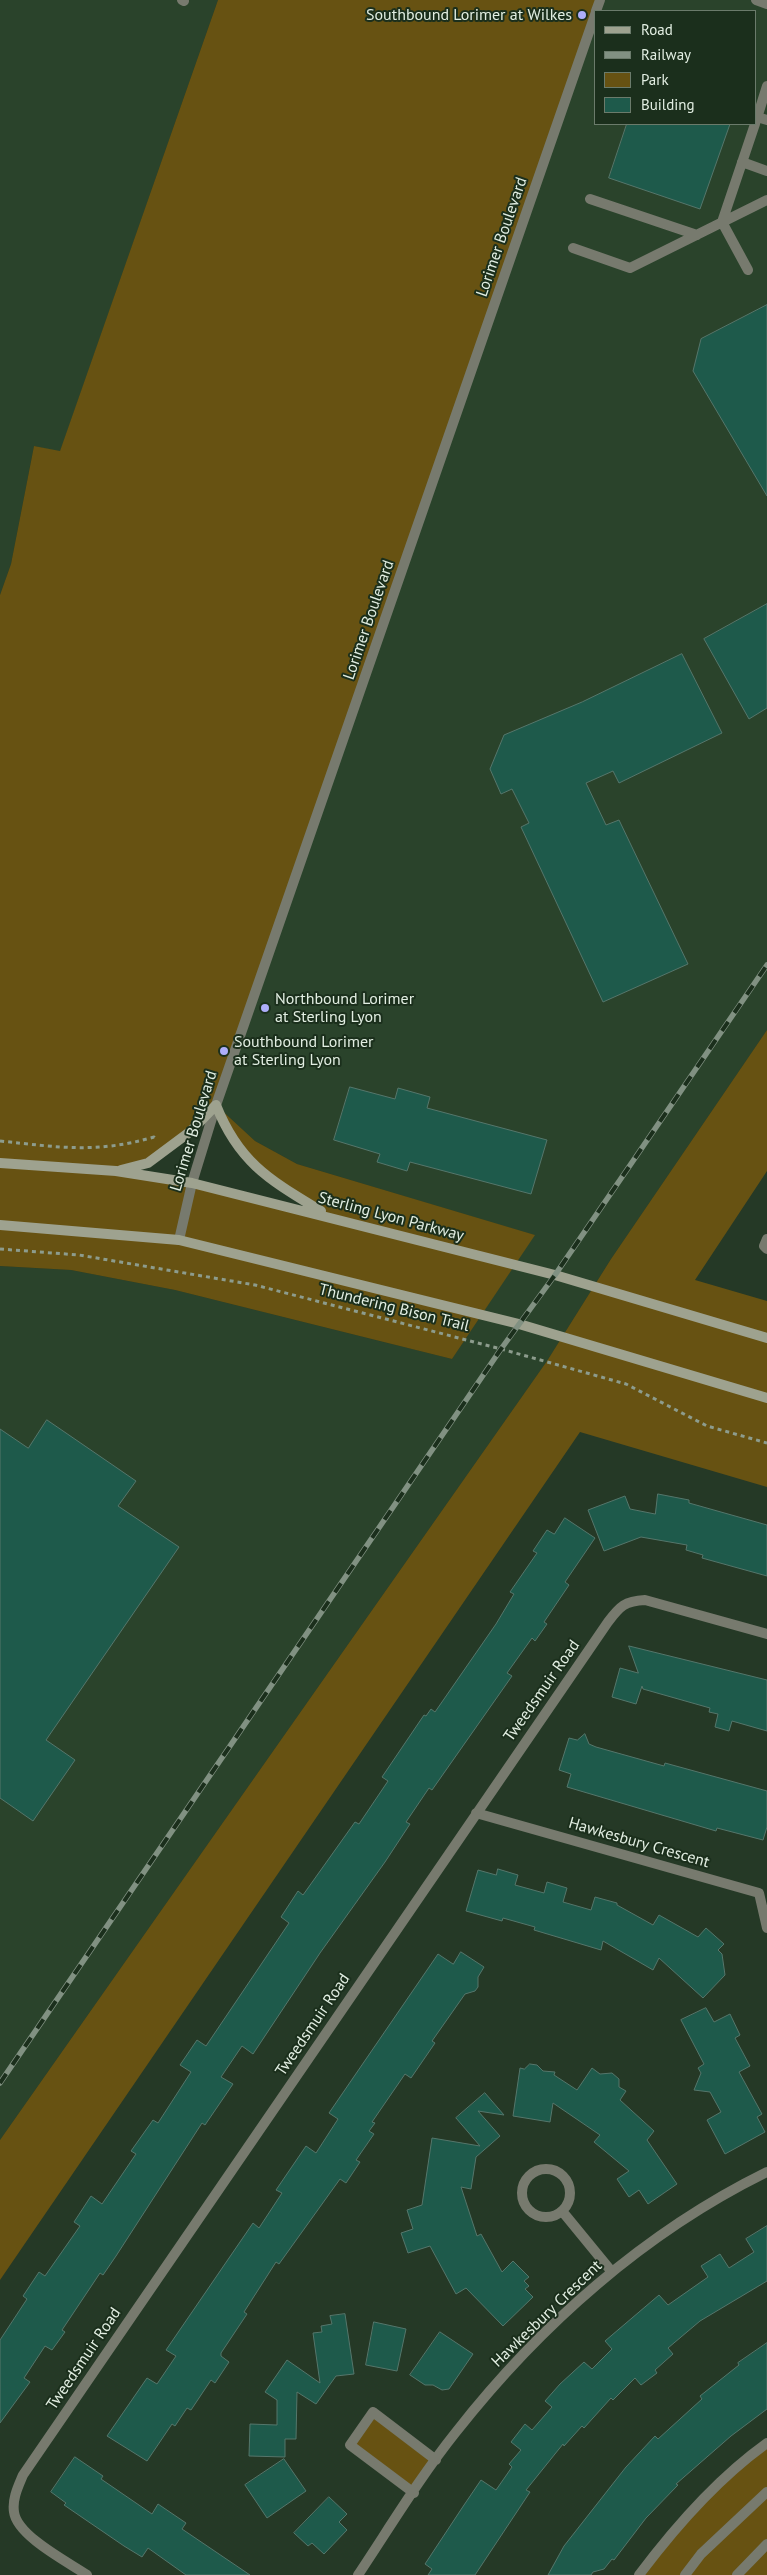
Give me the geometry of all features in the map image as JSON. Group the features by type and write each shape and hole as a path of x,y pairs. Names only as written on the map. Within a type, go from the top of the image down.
{"main road":[{"path":"116,1172 148,1163 192,1131 216,1105 227,1132 244,1157 284,1188 330,1216"},
{"name":"Sterling Lyon Parkway","path":"0,1163 116,1172 192,1183 330,1216 555,1275 767,1338"},
{"path":"0,1225 179,1240 519,1324 767,1398"}],"street":[{"path":"756,0 767,4"},
{"name":"Lorimer Boulevard","path":"179,1240 192,1183 216,1105 594,18"},
{"path":"759,120 767,86"},
{"path":"748,270 722,222 742,162 757,125"},
{"path":"742,162 767,171"},
{"path":"590,199 697,235"},
{"path":"573,248 630,268 767,200"},
{"path":"767,1239 764,1246 767,1248"},
{"name":"Tweedsmuir Road","path":"87,2575 21,2529 14,2513 15,2494 23,2475 608,1622 618,1609 629,1601 645,1600 660,1602 767,1634"},
{"name":"Hawkesbury Crescent","path":"476,1813 759,1893 767,1928"},
{"path":"543,2168 552,2169 566,2178 570,2195 562,2210 550,2217 539,2216 525,2206 521,2190 526,2178 532,2172 543,2168"},
{"name":"Hawkesbury Crescent","path":"358,2575 436,2460 515,2362 612,2272 706,2206 767,2172"},
{"path":"562,2210 612,2272"},
{"path":"414,2493 350,2445 373,2412 436,2460"},
{"path":"639,2575 657,2551 710,2493 767,2444"},
{"path":"685,2575 700,2554 767,2492"},
{"path":"737,2575 767,2544"}],"path":[{"path":"0,1141 73,1149 91,1149 108,1148 154,1137 166,1150"},
{"name":"Thundering Bison Trail","path":"0,1249 79,1255 264,1288 493,1346 626,1384 707,1426 767,1443"}],"shaded area":[{"path":"0,0 218,0 60,452 34,446 11,564 0,595"},
{"path":"600,0 767,0 767,1030 611,1259 547,1361 0,2140 0,1266 71,1270 175,1290 452,1359 534,1235 297,1164 255,1141 216,1105 594,18 594,125 757,125 757,10 596,10"}],"green space":[{"path":"218,0 600,0 597,10 594,10 594,17 216,1105 255,1141 297,1164 535,1235 452,1359 175,1290 71,1270 0,1266 0,595 11,564 34,446 60,451","holes":["216,1105 244,1157 328,1216 117,1171 166,1150"]},
{"path":"767,1030 767,1171 695,1280 767,1301 767,1487 580,1432 0,2280 0,2140 547,1361 611,1259"},
{"path":"373,2412 436,2460 414,2493 350,2445"},
{"path":"767,2443 767,2575 639,2575 710,2493"}],"building":[{"path":"627,125 730,125 700,209 609,178"},
{"path":"767,305 767,496 693,371 701,339"},
{"path":"767,604 767,708 749,719 704,639"},
{"path":"682,654 722,733 619,783 613,771 586,783 606,825 619,820 688,964 603,1002 521,827 529,823 512,789 501,794 490,769 504,735 582,702"},
{"path":"350,1087 395,1099 398,1088 430,1097 427,1108 547,1140 531,1194 410,1162 407,1171 377,1162 380,1154 334,1140"},
{"path":"47,1420 136,1481 118,1506 179,1547 46,1740 75,1760 33,1821 0,1798 0,1429 28,1448"},
{"path":"658,1494 689,1500 689,1503 767,1525 767,1576 702,1558 703,1555 686,1550 687,1545 641,1537 604,1551 588,1510 625,1496 630,1509 655,1514"},
{"path":"565,1518 595,1538 565,1582 569,1585 544,1622 547,1624 535,1641 532,1638 507,1673 512,1676 432,1790 429,1788 406,1822 410,1824 385,1862 320,1953 253,2054 242,2046 221,2077 233,2084 205,2125 202,2123 103,2275 100,2273 62,2330 65,2332 52,2350 45,2346 24,2378 30,2382 0,2423 0,2340 27,2299 23,2296 39,2272 45,2276 80,2226 74,2222 91,2196 102,2204 136,2154 131,2151 153,2120 158,2123 191,2072 180,2065 197,2040 206,2046 289,1923 281,1917 298,1891 303,1895 355,1822 359,1824 388,1781 382,1777 424,1715 426,1716 431,1709 435,1712 496,1624 514,1594 510,1592 537,1553 533,1551 547,1530 554,1534"},
{"path":"629,1646 767,1680 767,1731 732,1721 729,1731 715,1727 718,1714 709,1712 710,1708 643,1689 642,1686 636,1704 612,1697 620,1668 638,1673"},
{"path":"585,1734 589,1744 596,1747 664,1766 665,1763 767,1791 767,1827 763,1840 717,1828 716,1831 567,1787 571,1774 559,1770 569,1738 577,1740"},
{"path":"498,1869 518,1875 515,1885 544,1893 547,1882 567,1888 563,1902 591,1910 595,1897 617,1903 617,1905 653,1925 659,1915 698,1937 706,1928 724,1944 718,1950 722,1954 725,1975 703,1998 659,1958 653,1970 603,1941 601,1950 534,1930 535,1927 503,1918 502,1921 466,1911 478,1870 496,1875"},
{"path":"461,1952 484,1967 478,1977 478,1987 475,1991 465,1994 432,2041 435,2043 411,2078 405,2074 372,2122 375,2123 369,2131 374,2134 356,2160 360,2162 346,2183 340,2179 279,2264 276,2262 244,2312 247,2314 221,2353 221,2356 229,2362 215,2383 211,2380 191,2410 187,2408 175,2426 172,2424 147,2461 107,2436 147,2378 157,2384 176,2356 166,2350 253,2223 259,2228 282,2193 276,2190 306,2146 316,2153 338,2119 329,2113 438,1954 453,1964"},
{"path":"706,2008 714,2022 730,2014 740,2035 735,2038 750,2066 739,2072 762,2114 757,2117 765,2132 725,2154 707,2120 721,2112 710,2092 694,2090 701,2073 698,2068 704,2064 681,2020"},
{"path":"530,2064 537,2065 543,2071 555,2072 554,2075 577,2090 592,2068 600,2074 612,2073 619,2079 619,2087 626,2091 620,2100 654,2131 647,2140 677,2184 648,2204 639,2190 629,2197 617,2179 629,2171 594,2142 600,2135 553,2103 550,2122 513,2116 520,2068 524,2069"},
{"path":"485,2093 504,2115 478,2111 500,2136 476,2157 471,2189 461,2187 477,2236 481,2234 502,2272 513,2261 529,2277 524,2281 529,2286 525,2289 533,2297 503,2326 466,2288 456,2294 430,2246 408,2253 401,2233 413,2229 407,2210 422,2205 432,2138 480,2146 456,2118"},
{"path":"767,2226 767,2281 700,2321 668,2348 673,2354 655,2370 657,2373 641,2385 635,2378 613,2400 611,2398 584,2428 582,2426 564,2446 563,2444 526,2490 530,2492 475,2575 428,2575 432,2569 425,2564 481,2480 496,2490 512,2467 509,2464 521,2450 511,2442 525,2424 532,2430 552,2407 545,2401 560,2384 584,2362 592,2369 612,2349 605,2341 659,2295 668,2305 708,2277 701,2266 720,2254 729,2268 754,2252 746,2239"},
{"path":"345,2314 354,2374 336,2376 316,2404 297,2392 296,2439 285,2439 285,2457 249,2456 250,2424 277,2425 277,2400 265,2392 287,2360 320,2383 313,2333 322,2332 321,2326 332,2324 330,2316"},
{"path":"374,2322 406,2329 397,2371 366,2365"},
{"path":"440,2332 473,2354 449,2389 442,2390 433,2385 425,2385 410,2375"},
{"path":"767,2343 767,2409 731,2436 676,2484 678,2485 646,2518 614,2560 612,2559 604,2569 593,2572 591,2575 548,2575 564,2546 626,2467 655,2436 658,2439 702,2399 700,2396 739,2365 738,2363"},
{"path":"75,2457 103,2476 101,2479 152,2514 158,2504 186,2523 182,2529 250,2575 186,2575 148,2548 142,2557 124,2546 64,2505 66,2503 51,2492"},
{"path":"284,2459 306,2491 267,2518 245,2485"},
{"path":"329,2497 347,2514 339,2522 347,2530 324,2554 312,2543 308,2546 294,2533"}],"railway":[{"path":"0,2083 501,1349 555,1275 767,965"}],"place":[{"name":"Southbound Lorimer at Wilkes","path":"582,15"},
{"name":"Northbound Lorimer at Sterling Lyon","path":"265,1008"},
{"name":"Southbound Lorimer at Sterling Lyon","path":"224,1051"}]}
